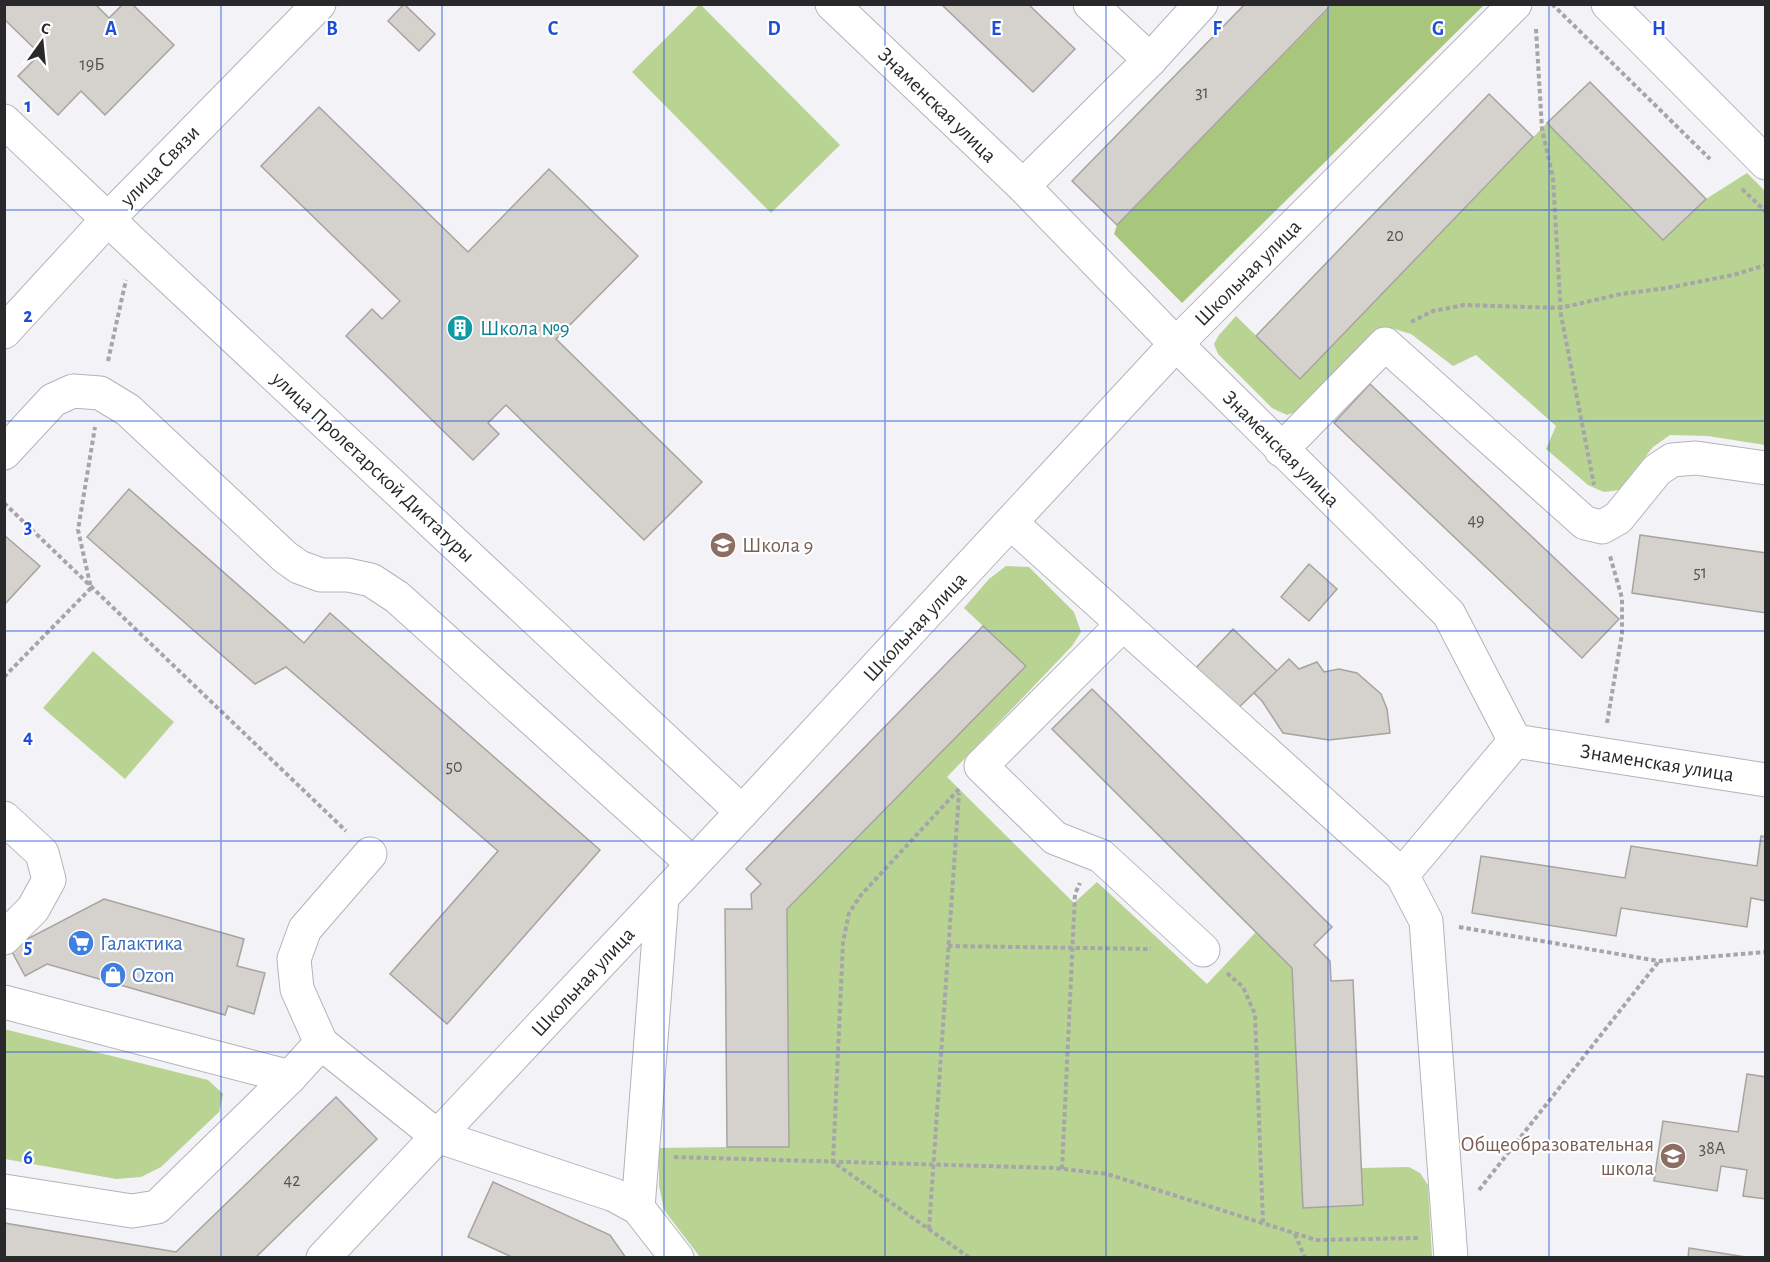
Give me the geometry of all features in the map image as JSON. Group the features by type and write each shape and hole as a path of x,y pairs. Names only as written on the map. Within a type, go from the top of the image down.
{"street":[{"name":"улица Связи","path":"4,332 108,220 319,4"},
{"name":"Знаменская улица","path":"832,4 1023,186 1281,450 1449,614 1515,741 1766,780"},
{"path":"1090,4 1150,60"},
{"path":"1023,186 1150,60 1201,4"},
{"path":"1608,4 1766,163"},
{"name":"Школьная улица","path":"323,1257 742,812 1176,344 1526,16"},
{"name":"улица Пролетарской Диктатуры","path":"4,121 742,812"},
{"path":"1281,450 1385,344 1585,523 1602,527 1618,518 1657,470 1672,460 1696,458 1766,468"},
{"path":"4,453 53,400 73,391 100,393 128,410 285,557 299,567 321,575 348,574 371,580 397,597 693,864"},
{"path":"1011,523 1402,875 1426,921 1451,1243"},
{"path":"1123,624 970,778 1055,838 1101,856 1203,950"},
{"path":"1402,875 1515,741"},
{"path":"4,818 42,853 50,880 33,909 4,938"},
{"path":"370,854 305,929 294,959 297,989 321,1043 437,1136 614,1195 638,1208 677,1257"},
{"path":"638,1208 662,897"},
{"path":"4,1002 290,1077"},
{"path":"4,1191 132,1211 157,1207 290,1077 321,1043"}],"path":[{"path":"1552,4 1714,162"},
{"path":"1526,16 1542,129 1553,178 1560,308 1602,527 1622,598 1622,634 1602,754"},
{"path":"1740,187 1766,212"},
{"path":"91,588 78,530 100,393 134,244"},
{"path":"1385,344 1412,321 1433,310 1464,305 1560,308 1621,294 1733,275 1766,265"},
{"path":"4,503 370,854"},
{"path":"4,677 91,588"},
{"path":"929,1229 948,946 970,778"},
{"path":"833,1162 843,942 849,913 861,895 970,778"},
{"path":"1062,1169 1075,894 1082,878 1101,856"},
{"path":"1426,921 1659,961 1766,952"},
{"path":"948,946 1203,950 1243,987 1255,1014 1263,1223"},
{"path":"642,1156 1062,1169 1107,1174 1316,1240 1432,1238 1451,1243 1659,961"},
{"path":"833,1162 970,1257"},
{"path":"1295,1233 1305,1257"}],"green space":[{"path":"699,5 840,145 771,213 632,72"},
{"path":"1332,5 1484,5 1182,303 1114,234 1117,225"},
{"path":"1547,123 1663,240 1706,199 1747,173 1765,191 1765,445 1708,436 1670,435 1653,447 1619,490 1604,492 1588,485 1546,449 1556,426 1476,355 1453,366 1411,334 1391,328 1378,334 1301,410 1287,415 1272,408 1218,354 1214,344 1236,316 1300,379"},
{"path":"1006,566 1029,567 1074,612 1081,632 1072,646 947,777 1074,903 1097,882 1207,984 1256,932 1292,968 1303,1208 1363,1205 1361,1168 1409,1167 1420,1173 1428,1185 1432,1257 700,1257 664,1210 659,1186 659,1148 789,1146 787,909 1025,666 964,608 989,579"},
{"path":"93,651 174,722 125,779 43,708"},
{"path":"4,1029 208,1080 223,1094 219,1112 161,1167 141,1177 116,1179 5,1159"}],"building":[{"path":"4,4 95,4 109,18 123,4 132,4 174,45 105,115 81,91 58,115 18,76 40,54 4,19"},
{"path":"404,4 435,34 419,51 388,21"},
{"path":"941,4 1028,4 1075,49 1033,92"},
{"path":"1245,4 1332,4 1117,225 1072,181"},
{"path":"1590,82 1706,199 1663,240 1547,123"},
{"path":"1489,94 1533,137 1300,379 1256,336"},
{"name":"Школа №9","path":"319,107 468,252 549,169 638,256 556,339 702,482 644,540 506,405 488,423 499,434 473,460 346,336 372,309 382,319 400,301 261,166"},
{"path":"1370,384 1619,619 1582,658 1334,423"},
{"path":"129,489 304,643 330,613 600,850 447,1024 390,974 498,851 286,667 255,684 87,537"},
{"path":"4,535 40,566 4,605"},
{"path":"1640,535 1766,553 1766,613 1632,593"},
{"path":"1309,564 1337,589 1309,621 1281,597"},
{"path":"983,626 1026,666 787,909 789,1147 727,1147 725,909 752,909 751,894 761,884 746,869"},
{"path":"1233,629 1277,671 1235,711 1193,671"},
{"path":"1289,659 1299,669 1317,662 1324,672 1339,669 1357,673 1381,694 1387,709 1390,733 1329,740 1283,733 1254,693"},
{"path":"1092,689 1332,927 1314,945 1330,961 1331,981 1353,980 1363,1205 1303,1208 1292,968 1052,729"},
{"path":"1761,836 1766,837 1766,901 1751,898 1747,927 1621,908 1616,936 1472,913 1481,856 1625,878 1631,846 1757,866"},
{"path":"104,899 244,939 237,966 265,973 254,1014 228,1006 225,1015 47,964 25,976 10,948"},
{"path":"1747,1074 1766,1077 1766,1199 1743,1196 1747,1170 1721,1166 1717,1191 1654,1181 1663,1121 1738,1132"},
{"path":"336,1097 377,1139 255,1258 4,1258 4,1223 176,1252"},
{"path":"493,1182 610,1235 626,1258 514,1258 468,1237"},
{"path":"1689,1248 1752,1258 1688,1258"}],"place":[{"name":"Школа №9","path":"460,328"},
{"name":"Школа 9","path":"723,545"},
{"name":"Галактика","path":"81,943"},
{"name":"Ozon","path":"113,975"},
{"name":"Общеобразовательная школа","path":"1673,1156"}]}
